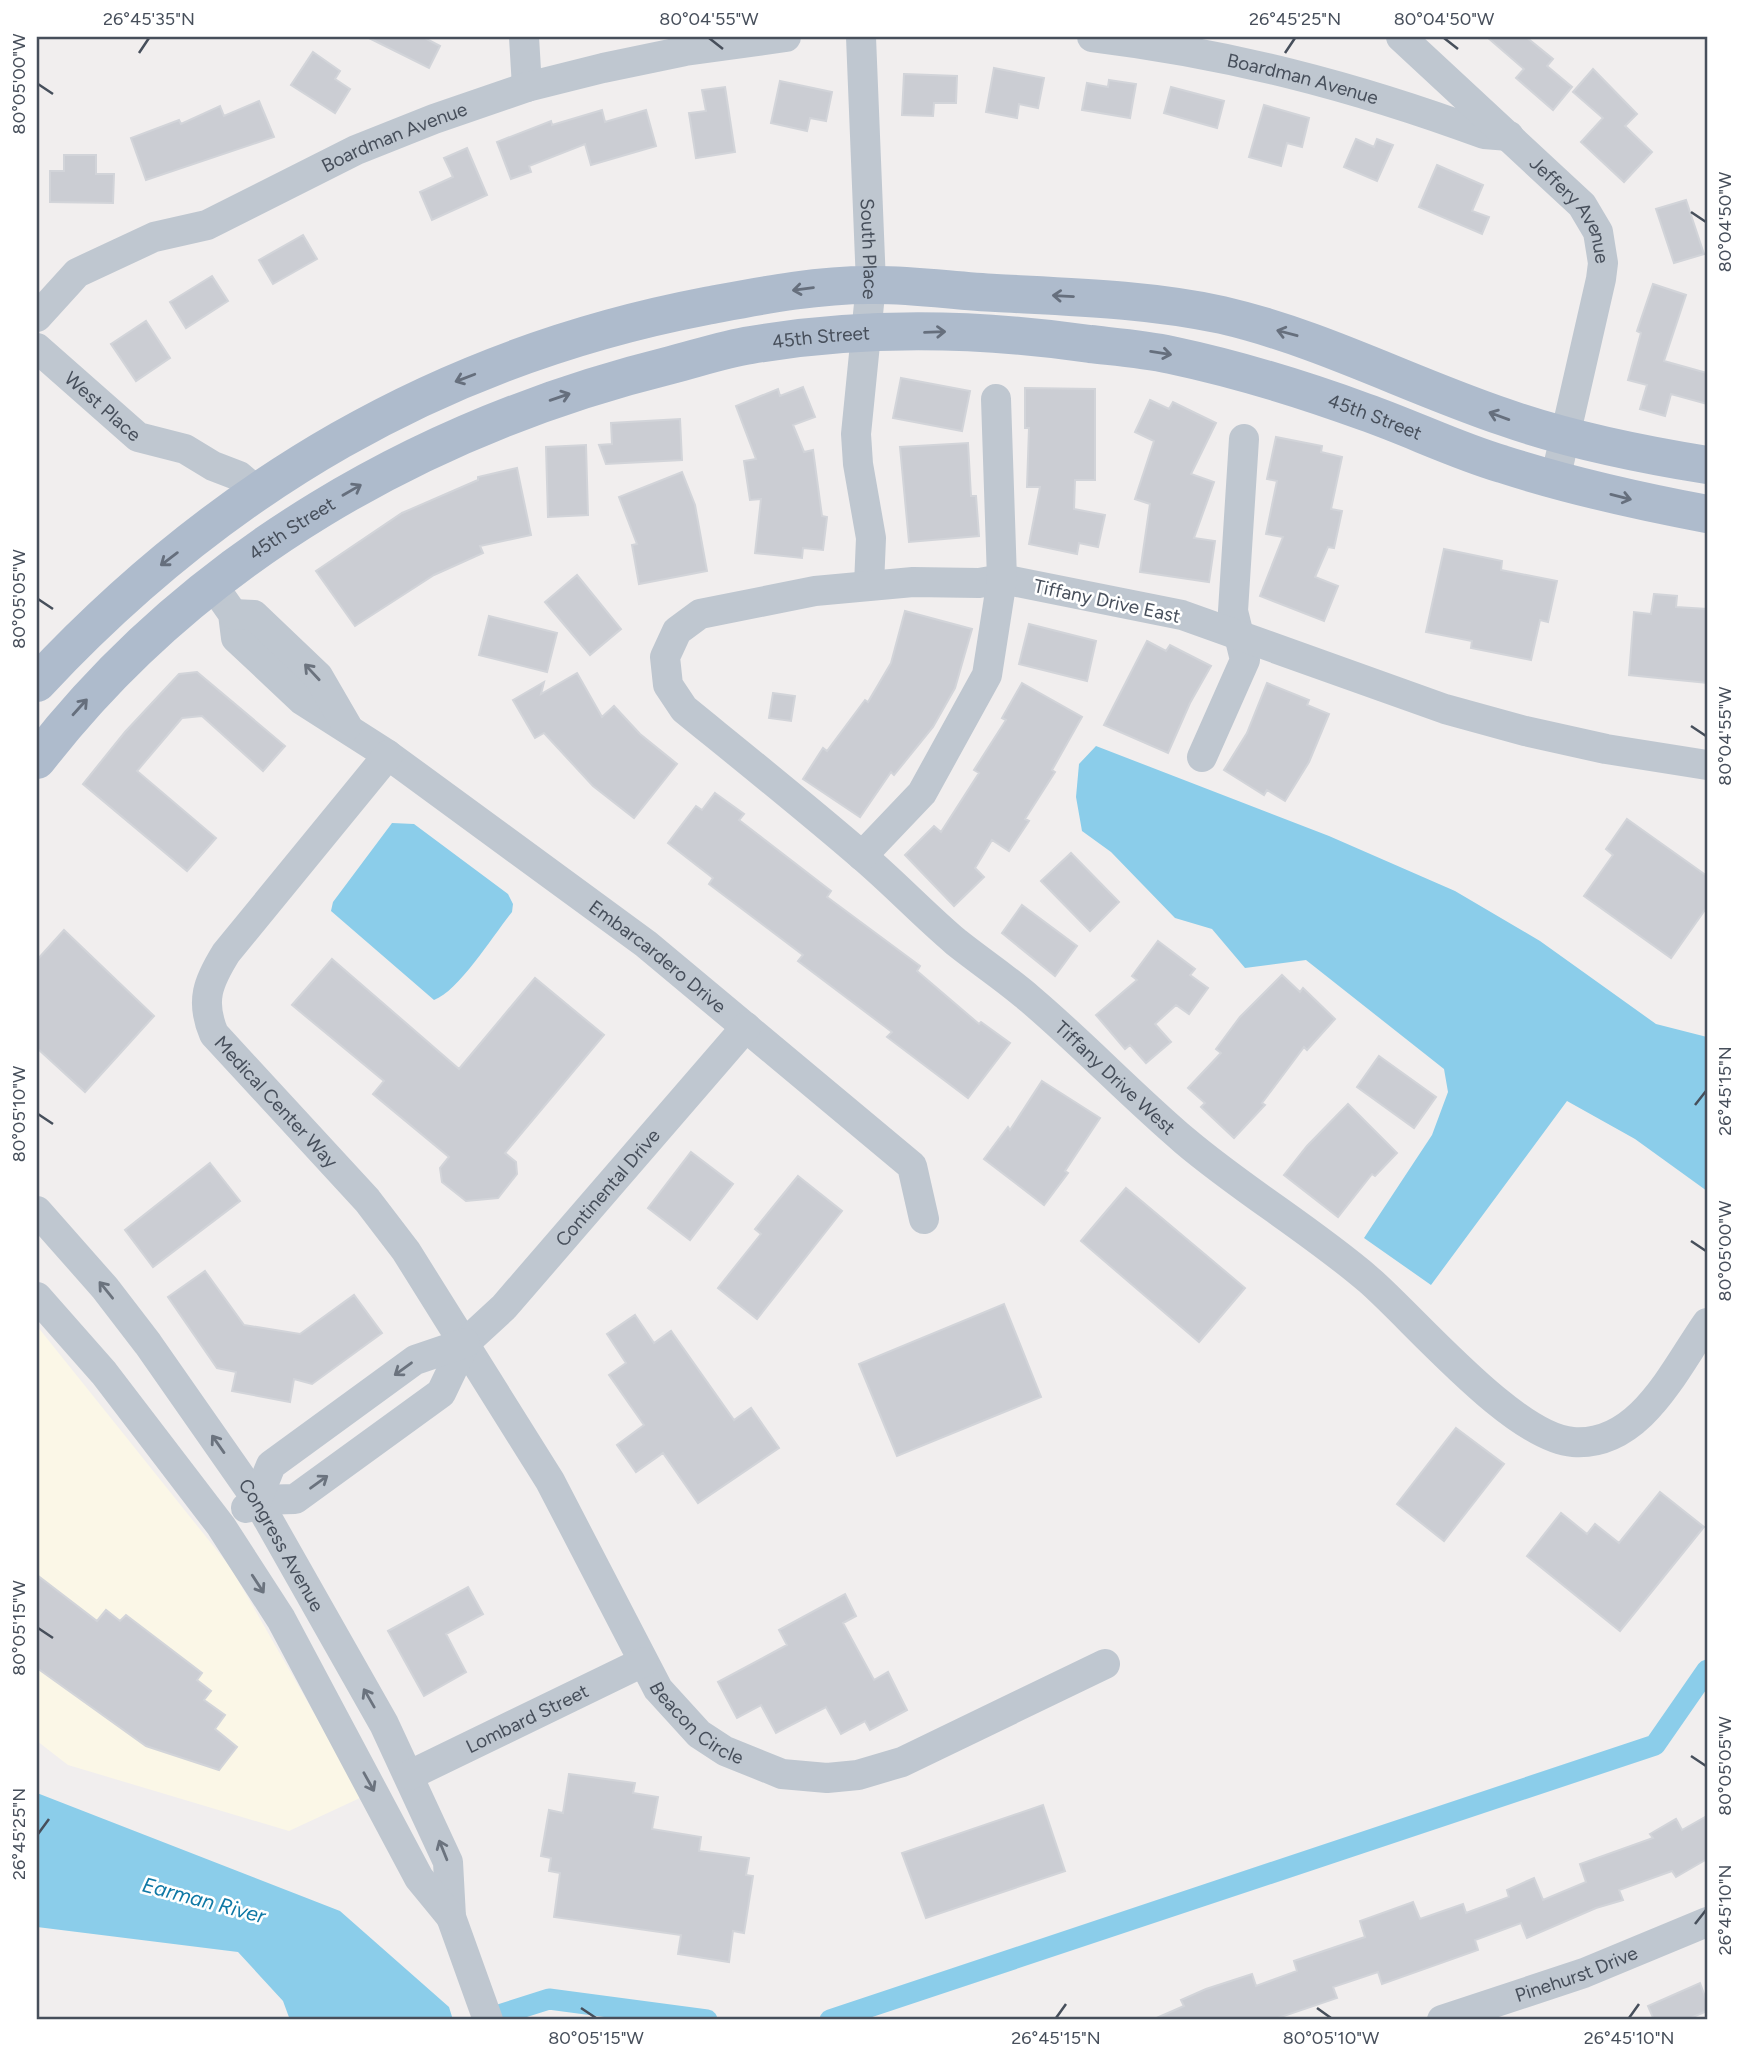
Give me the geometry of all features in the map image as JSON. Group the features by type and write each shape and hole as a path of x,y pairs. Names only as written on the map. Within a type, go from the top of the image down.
{"main road":[{"path":"37,683 142,579 235,506 336,441 434,389 581,335 652,316 802,289 871,284 1069,296 1218,314 1297,335 1431,391 1564,436 1707,466"},
{"name":"45th Street","path":"37,760 78,709 123,661 223,599 324,506 380,473 461,434 608,381 737,348 867,332 1014,333 1168,354 1305,392 1499,464 1634,500 1707,514"},
{"path":"223,599 207,563 209,544 235,506"}],"street":[{"path":"524,37 527,87"},
{"name":"Boardman Avenue","path":"37,317 77,273 154,237 207,225 280,185 369,145 527,87 685,51 786,37"},
{"name":"South Place","path":"861,37 871,284 856,434 858,464 871,538 869,585"},
{"name":"Boardman Avenue","path":"1092,37 1163,46 1259,64 1380,97 1485,134 1509,136"},
{"name":"Jeffery Avenue","path":"1402,37 1582,205 1598,232 1602,247 1601,279 1555,480"},
{"name":"West Place","path":"37,348 138,437 185,449 213,466 239,476 235,506"},
{"path":"862,856 922,793 987,675 1002,579 996,399"},
{"path":"1202,757 1245,660 1233,611 1244,439"},
{"name":"Tiffany Drive East","path":"668,685 665,671 670,643 688,621 700,614 815,590 869,585 979,583 1002,579 1182,615 1242,639 1445,709 1525,732 1606,749 1707,765"},
{"name":"Embarcardero Drive","path":"223,599 254,615 318,676 348,730 388,755 646,944 912,1166 924,1219"},
{"name":"Tiffany Drive West","path":"668,685 684,709 862,856 955,941 1038,1006 1188,1144 1314,1236 1370,1281 1471,1377 1527,1424 1554,1438 1583,1443 1612,1436 1637,1419 1707,1323"},
{"name":"Medical Center Way","path":"388,755 226,953 213,974 206,1014 215,1034 367,1200 406,1251 466,1343"},
{"name":"Continental Drive","path":"466,1343 415,1360 271,1465 257,1500 295,1499 441,1393 466,1343 504,1307 746,1027"},
{"name":"Congress Avenue","path":"37,1211 105,1288 148,1344 257,1500 410,1774 448,1862 451,1917 488,2020"},
{"name":"Congress Avenue","path":"37,1297 104,1373 221,1526 281,1619 419,1878 451,1917"},
{"name":"Beacon Circle","path":"466,1343 550,1481 658,1689 677,1713 725,1751 782,1774 827,1778 858,1775 902,1762 1105,1664"},
{"path":"221,1526 257,1500"},
{"name":"Lombard Street","path":"410,1774 643,1662"},
{"name":"Pinehurst Drive","path":"1442,2020 1584,1973 1707,1922"}],"shaded area":[{"path":"37,1326 231,1568 362,1797 289,1831 68,1765 37,1741"}],"water":[{"path":"1096,746 1329,836 1455,891 1540,941 1656,1024 1707,1037 1707,1191 1635,1139 1567,1101 1431,1285 1364,1238 1432,1135 1448,1092 1444,1069 1306,960 1245,968 1212,929 1175,918 1111,852 1082,831 1076,797 1079,764"},
{"path":"392,823 414,824 508,894 513,904 512,912 476,961 454,986 434,1000 331,911 333,902"},
{"name":"Earman River","path":"37,1793 340,1911 449,2007 453,2020 290,2020 283,2001 238,1952 37,1927"}],"building":[{"path":"367,37 423,37 440,46 429,68"},
{"path":"1487,37 1526,37 1553,59 1547,66 1572,87 1553,110 1516,78 1524,69"},
{"path":"313,52 340,71 335,79 350,89 335,113 291,85"},
{"path":"994,68 1044,78 1038,108 1019,104 1017,118 986,112"},
{"path":"1593,69 1637,114 1625,126 1652,152 1624,182 1581,142 1603,118 1573,92"},
{"path":"904,74 957,76 956,103 934,103 933,116 902,115"},
{"path":"1109,80 1136,84 1130,118 1082,110 1087,83 1108,87"},
{"path":"780,81 832,92 826,121 810,118 807,131 771,123"},
{"path":"725,87 735,152 696,158 689,113 706,111 702,90"},
{"path":"1171,87 1224,101 1217,128 1164,113"},
{"path":"259,101 274,137 146,180 131,138 179,120 181,124 220,106 224,116"},
{"path":"1264,105 1309,118 1302,147 1287,143 1281,166 1249,157"},
{"path":"602,110 605,122 646,110 656,146 591,165 585,144 529,166 531,172 511,179 497,142 551,121 552,125"},
{"path":"1356,139 1374,147 1377,139 1393,145 1377,181 1344,167"},
{"path":"467,148 487,195 432,220 420,192 453,177 444,158"},
{"path":"64,155 96,155 96,174 114,174 113,203 50,202 50,171 64,171"},
{"path":"1437,165 1483,185 1472,211 1489,217 1482,234 1419,207"},
{"path":"1686,200 1704,254 1674,263 1656,209"},
{"path":"303,235 317,259 273,284 259,260"},
{"path":"212,276 228,301 186,328 170,302"},
{"path":"1653,284 1686,295 1664,361 1707,373 1707,404 1671,394 1665,416 1640,409 1647,385 1628,380 1641,333 1637,331"},
{"path":"146,321 170,358 136,381 111,344"},
{"path":"901,378 970,391 962,431 893,418"},
{"path":"803,387 815,417 793,425 804,452 813,450 822,516 827,517 823,550 803,548 802,558 755,553 761,499 750,500 744,461 756,459 736,406 778,389 780,396"},
{"path":"1025,388 1095,389 1095,480 1075,480 1074,509 1105,515 1098,547 1079,543 1077,554 1029,544 1040,487 1027,487 1029,428 1025,428"},
{"path":"1150,400 1169,409 1173,402 1216,423 1191,474 1214,482 1194,538 1215,541 1209,582 1140,572 1150,504 1135,499 1154,441 1135,432"},
{"path":"680,419 682,460 606,464 599,445 612,444 611,423"},
{"path":"1276,437 1322,446 1321,452 1342,457 1331,509 1342,511 1334,548 1328,547 1315,577 1338,586 1324,621 1260,596 1283,537 1266,534 1277,481 1267,479"},
{"path":"968,443 971,496 976,496 979,536 909,542 900,447"},
{"path":"586,445 588,515 548,517 546,447"},
{"path":"517,468 531,535 480,546 483,553 434,575 355,626 316,571 402,513 478,480 478,477"},
{"path":"682,472 695,505 707,571 639,584 632,545 637,544 619,497"},
{"path":"1444,549 1502,561 1501,570 1557,581 1548,622 1540,620 1531,660 1471,648 1472,641 1426,632"},
{"path":"577,575 621,629 590,655 545,602"},
{"path":"1654,594 1677,596 1676,607 1707,609 1707,683 1629,675 1634,612 1651,614"},
{"path":"905,611 972,629 955,688 933,727 894,775 891,772 860,817 803,779 823,748 827,751 865,700 868,702 891,663"},
{"path":"489,616 557,633 547,672 479,655"},
{"path":"1029,624 1096,641 1087,681 1019,664"},
{"path":"1147,641 1166,651 1170,645 1211,666 1190,703 1168,753 1104,725"},
{"path":"197,672 285,746 263,771 202,716 182,718 137,771 216,838 187,871 83,784 125,732 179,674"},
{"path":"577,673 602,717 614,706 640,734 677,764 634,818 593,786 544,733 535,738 513,700 544,682 541,694"},
{"path":"1022,683 1082,717 1052,770 1055,772 1025,819 1029,821 1009,851 992,840 975,868 984,877 954,906 905,855 934,826 941,832 979,773 974,770 1006,720 1002,718"},
{"path":"1267,683 1309,700 1307,705 1329,714 1309,762 1285,801 1267,790 1264,795 1224,770 1247,733"},
{"path":"773,693 795,696 791,721 769,718"},
{"path":"715,793 744,814 739,820 831,891 827,897 920,966 917,971 979,1024 981,1022 1010,1043 968,1098 887,1037 892,1032 798,961 803,955 709,884 713,878 668,843 696,806 702,810"},
{"path":"1627,819 1707,876 1707,907 1671,958 1584,896 1613,855 1606,849"},
{"path":"1071,853 1119,902 1090,931 1041,881"},
{"path":"1022,905 1077,946 1055,976 1002,933"},
{"path":"64,930 154,1016 85,1092 37,1048 37,960"},
{"path":"1158,941 1195,969 1190,975 1208,988 1189,1014 1176,1005 1155,1024 1171,1042 1146,1063 1130,1045 1125,1049 1096,1015 1137,980 1132,976"},
{"path":"332,959 459,1069 535,978 604,1035 505,1153 516,1162 517,1174 498,1198 466,1201 442,1182 440,1168 449,1157 373,1094 384,1081 292,1005"},
{"path":"1282,975 1300,992 1303,988 1335,1019 1307,1050 1304,1047 1262,1103 1265,1105 1234,1138 1201,1107 1205,1103 1188,1088 1221,1053 1216,1049 1240,1017"},
{"path":"1379,1056 1436,1097 1414,1128 1357,1087"},
{"path":"1042,1081 1100,1118 1065,1171 1068,1173 1044,1205 984,1159 1008,1127 1010,1130"},
{"path":"1348,1104 1397,1153 1375,1176 1372,1174 1338,1217 1284,1175 1307,1146"},
{"path":"691,1152 733,1184 690,1240 648,1208"},
{"path":"210,1163 240,1201 153,1267 125,1230"},
{"path":"798,1176 842,1211 757,1319 718,1288 761,1234 755,1229"},
{"path":"1126,1188 1245,1288 1199,1342 1081,1241"},
{"path":"205,1271 244,1325 300,1334 354,1295 382,1333 312,1384 294,1379 290,1402 232,1391 236,1372 217,1368 168,1297"},
{"path":"1004,1304 1041,1397 897,1456 859,1364"},
{"path":"635,1315 654,1343 671,1331 734,1420 751,1408 779,1448 698,1503 663,1453 636,1472 617,1445 644,1425 609,1375 626,1363 607,1334"},
{"path":"1456,1428 1504,1464 1444,1541 1397,1504"},
{"path":"1660,1492 1704,1527 1620,1631 1527,1556 1561,1513 1587,1534 1595,1524 1619,1543"},
{"path":"37,1575 97,1621 106,1610 120,1621 126,1615 202,1673 197,1680 211,1691 204,1700 225,1715 215,1729 237,1747 219,1770 146,1746 37,1668"},
{"path":"468,1587 483,1614 446,1634 466,1672 424,1696 388,1631"},
{"path":"845,1594 856,1616 843,1623 874,1680 888,1672 907,1710 870,1730 865,1721 841,1734 826,1707 776,1733 761,1705 737,1718 718,1682 787,1645 779,1630"},
{"path":"569,1774 635,1783 633,1793 658,1797 652,1829 701,1837 699,1851 749,1858 746,1875 753,1876 744,1933 733,1931 729,1962 678,1954 681,1935 554,1917 560,1873 549,1871 551,1858 541,1856 549,1810 563,1813"},
{"path":"1043,1805 1065,1871 926,1918 902,1853"},
{"path":"1707,1816 1707,1859 1676,1877 1672,1871 1619,1890 1623,1900 1596,1908 1527,1938 1521,1923 1475,1940 1478,1950 1382,1984 1378,1972 1333,1987 1337,1998 1272,2020 1152,2020 1184,2006 1181,2000 1206,1989 1252,1974 1256,1986 1297,1971 1294,1961 1365,1937 1360,1921 1413,1902 1420,1919 1463,1904 1466,1913 1509,1897 1507,1890 1534,1878 1543,1900 1586,1882 1580,1864 1653,1838 1650,1834 1676,1819 1682,1830"},
{"path":"1700,1983 1707,2002 1707,2011 1686,2020 1654,2020 1648,2006"}],"waterway":[{"path":"830,2020 1655,1745 1707,1670"},
{"path":"483,2020 549,1999 707,2020"}]}
